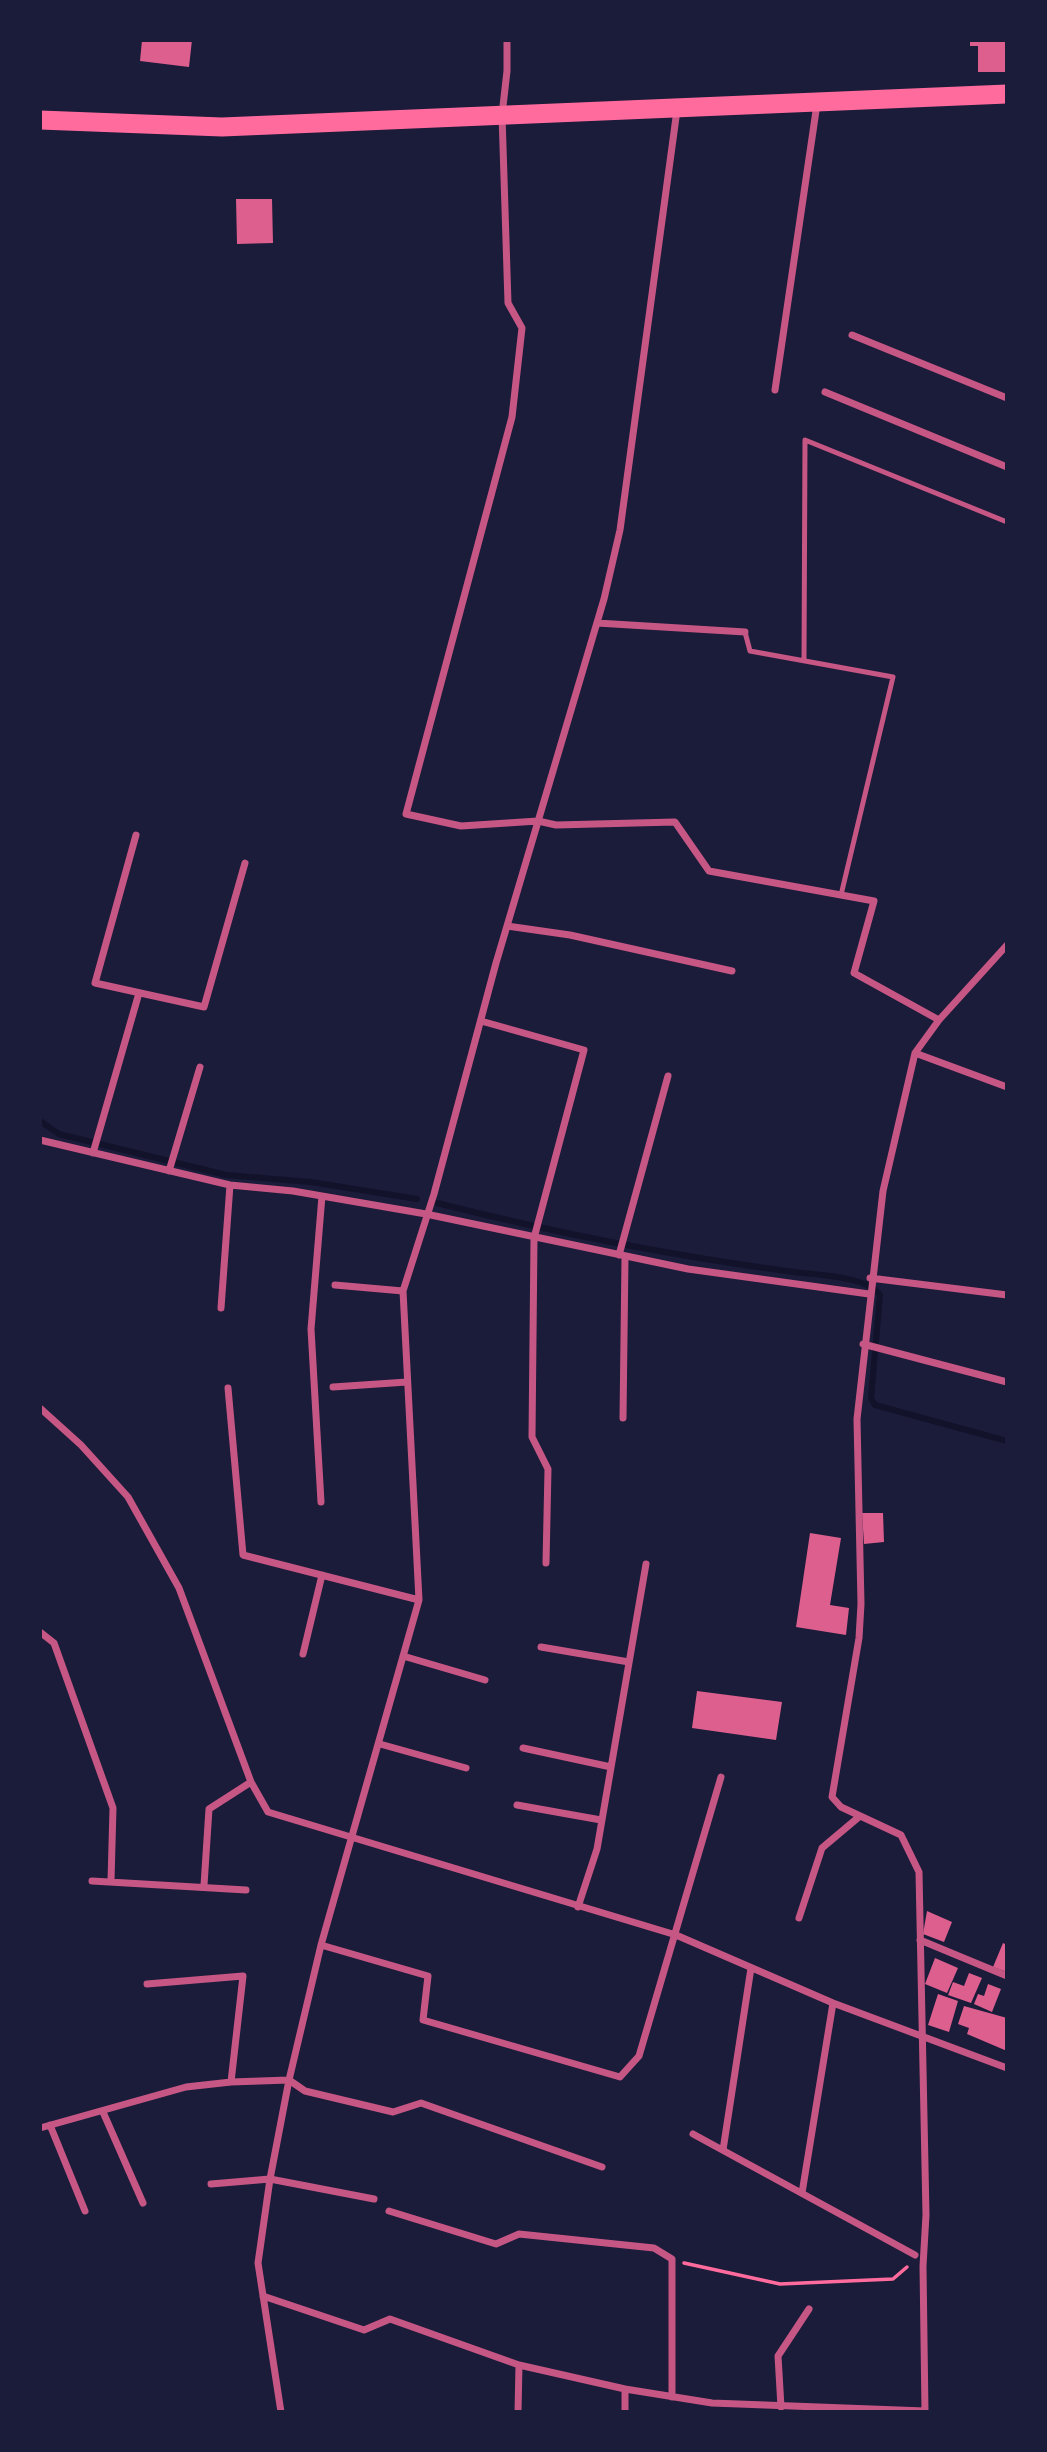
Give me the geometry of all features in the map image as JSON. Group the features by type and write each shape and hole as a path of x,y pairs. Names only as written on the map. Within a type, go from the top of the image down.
{"highway":[{"path":"40,120 222,127 1007,94"}],"street":[{"path":"507,40 502,115 508,303 523,328 512,417 406,814 461,826 538,821 556,825 675,822 709,871 874,901 854,973 939,1020"},
{"path":"775,390 817,103"},
{"path":"281,2412 258,2263 270,2179 289,2080 321,1945 419,1600 403,1291 597,624 620,530 677,109"},
{"path":"852,335 1007,398"},
{"path":"825,392 1007,467"},
{"path":"597,624 745,632"},
{"path":"136,835 95,983 204,1007 245,863"},
{"path":"507,926 570,935 732,971"},
{"path":"263,2296 364,2330 390,2319 519,2365 711,2407 925,2411 923,2266 926,2215 919,1872 901,1835 841,1807 832,1797 859,1638 861,1604 856,1484 857,1419 867,1345 870,1286 883,1191 915,1053 939,1020 1007,945"},
{"path":"95,1147 139,993"},
{"path":"481,1021 584,1050 536,1230 532,1437 548,1469 546,1563"},
{"path":"915,1053 1007,1087"},
{"path":"170,1165 200,1067"},
{"path":"622,1418 622,1250 668,1076"},
{"path":"40,1140 95,1147 170,1165 230,1185 322,1196 536,1230 688,1269 870,1286 1007,1295"},
{"path":"221,1308 230,1185"},
{"path":"321,1502 311,1329 322,1196"},
{"path":"335,1285 403,1291"},
{"path":"867,1345 1007,1382"},
{"path":"333,1387 407,1382"},
{"path":"228,1388 243,1555 419,1600"},
{"path":"40,1408 81,1445 134,1509 179,1588 251,1782 268,1812 676,1936 833,2003 1007,2068"},
{"path":"578,1907 597,1849 646,1564"},
{"path":"303,1654 322,1575"},
{"path":"40,1632 54,1643 113,1808 111,1881"},
{"path":"541,1647 629,1662"},
{"path":"403,1657 485,1680"},
{"path":"380,1744 466,1768"},
{"path":"523,1748 611,1767"},
{"path":"321,1945 428,1976 423,2020 621,2077 639,2056 721,1777"},
{"path":"204,1885 209,1809 251,1782"},
{"path":"517,1805 601,1820"},
{"path":"799,1918 822,1847 860,1816"},
{"path":"92,1881 204,1885 246,1890"},
{"path":"920,1940 1007,1976"},
{"path":"723,2150 751,1968"},
{"path":"148,1984 243,1976 231,2082"},
{"path":"802,2193 833,2003"},
{"path":"40,2128 186,2087 289,2080 305,2091 393,2112 421,2103 603,2167"},
{"path":"103,2112 143,2203"},
{"path":"50,2125 85,2211"},
{"path":"692,2134 915,2255"},
{"path":"211,2184 270,2179 374,2199"},
{"path":"389,2211 496,2244 519,2234 654,2248 672,2259 672,2397"},
{"path":"781,2407 778,2357 809,2309"},
{"path":"518,2412 519,2365"},
{"path":"625,2389 625,2412"}],"lane":[{"path":"804,659 805,440 1007,522"},
{"path":"745,632 750,651 893,677 841,895"}],"path":[{"path":"672,2259 706,2270 780,2284 816,2284 892,2279 906,2268 915,2255"}],"building":[{"path":"142,40 192,40 189,67 140,61"},
{"path":"970,40 1007,40 1007,72 978,72 978,46 970,46"},
{"path":"236,199 272,199 273,243 237,244"},
{"path":"862,1513 883,1513 884,1542 864,1544"},
{"path":"810,1533 841,1538 830,1605 849,1608 846,1635 796,1627"},
{"path":"697,1691 782,1702 776,1740 692,1728"},
{"path":"927,1911 952,1922 944,1942 923,1934"},
{"path":"1003,1943 1007,1945 1007,1972 993,1967"},
{"path":"935,1958 958,1968 947,1993 925,1984"},
{"path":"969,1973 982,1978 971,2003 948,1995 953,1982 964,1986"},
{"path":"988,1984 1001,1989 992,2012 974,2004 978,1994 984,1996"},
{"path":"938,1994 958,2001 949,2032 928,2025"},
{"path":"964,2006 1007,2018 1007,2051 967,2034 969,2028 958,2024"}],"waterway":[{"path":"40,1121 59,1134 226,1175 311,1182 417,1199"},
{"path":"437,1203 614,1243 853,1280 864,1284 880,1295 871,1398 875,1405 1007,1441"}]}
